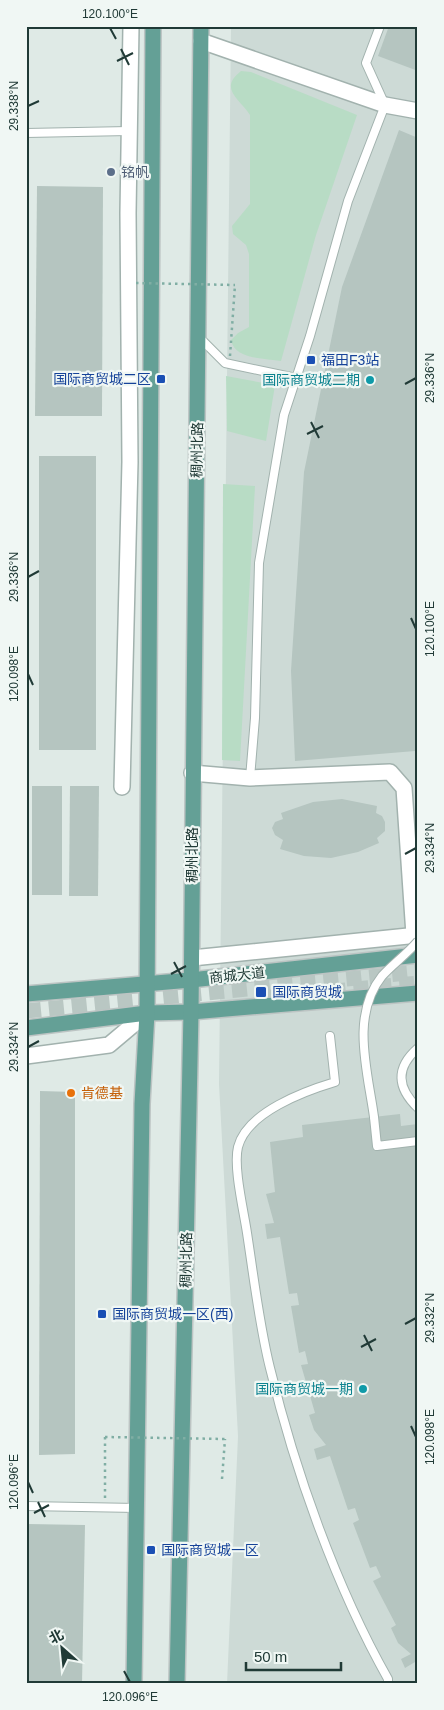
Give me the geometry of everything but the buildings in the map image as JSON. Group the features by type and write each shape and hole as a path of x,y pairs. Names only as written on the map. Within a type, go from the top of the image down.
{"main road":[{"path":"134,1684 142,1104 147,1013 153,26"},
{"name":"稠州北路","path":"177,1684 192,980 192,773 201,34"},
{"name":"商城大道","path":"26,994 192,980 418,956"},
{"path":"26,1028 147,1013 191,1012 418,993"}],"street":[{"path":"122,787 130,462 130,26"},
{"path":"201,34 385,104 418,111"},
{"path":"192,773 250,778 390,772 404,788 416,937 192,958"},
{"path":"26,1056 109,1045 147,1013"}],"lane":[{"path":"250,778 259,563 284,415 310,336 348,201 385,104 366,63 380,26"},
{"path":"26,133 129,132"},
{"path":"198,337 225,363 296,378"},
{"path":"416,937 373,989 367,1003 363,1033 377,1146 418,1141"},
{"path":"330,1036 335,1082 303,1091 275,1107 249,1127 238,1147 238,1172 259,1310 275,1386 319,1525 364,1636 388,1679 388,1684"},
{"path":"418,1048 406,1061 401,1077 402,1088 418,1108"},
{"path":"26,1506 137,1508"}],"path":[{"path":"136,283 235,285 230,364"},
{"path":"105,1508 105,1438 225,1439 222,1479"}],"shaded area":[{"path":"231,26 418,26 418,1684 227,1684 238,1436 219,1084"}],"green space":[{"path":"241,71 251,72 357,115 316,235 281,361 244,355 234,347 231,340 238,333 249,327 249,254 246,245 233,234 232,226 250,204 250,115 231,89 234,77"},
{"path":"226,376 275,385 266,441 227,431"},
{"path":"223,484 255,486 240,761 222,760"}],"tunnel":[{"path":"26,1011 418,972"},
{"path":"262,998 418,983"}],"place":[{"name":"铭帆","path":"111,172"},
{"name":"福田F3站","path":"311,360"},
{"name":"国际商贸城二区","path":"161,379"},
{"name":"国际商贸城二期","path":"370,380"},
{"name":"国际商贸城","path":"261,992"},
{"name":"肯德基","path":"71,1093"},
{"name":"国际商贸城一区(西)","path":"102,1314"},
{"name":"国际商贸城一期","path":"363,1389"},
{"name":"国际商贸城一区","path":"151,1550"}]}
